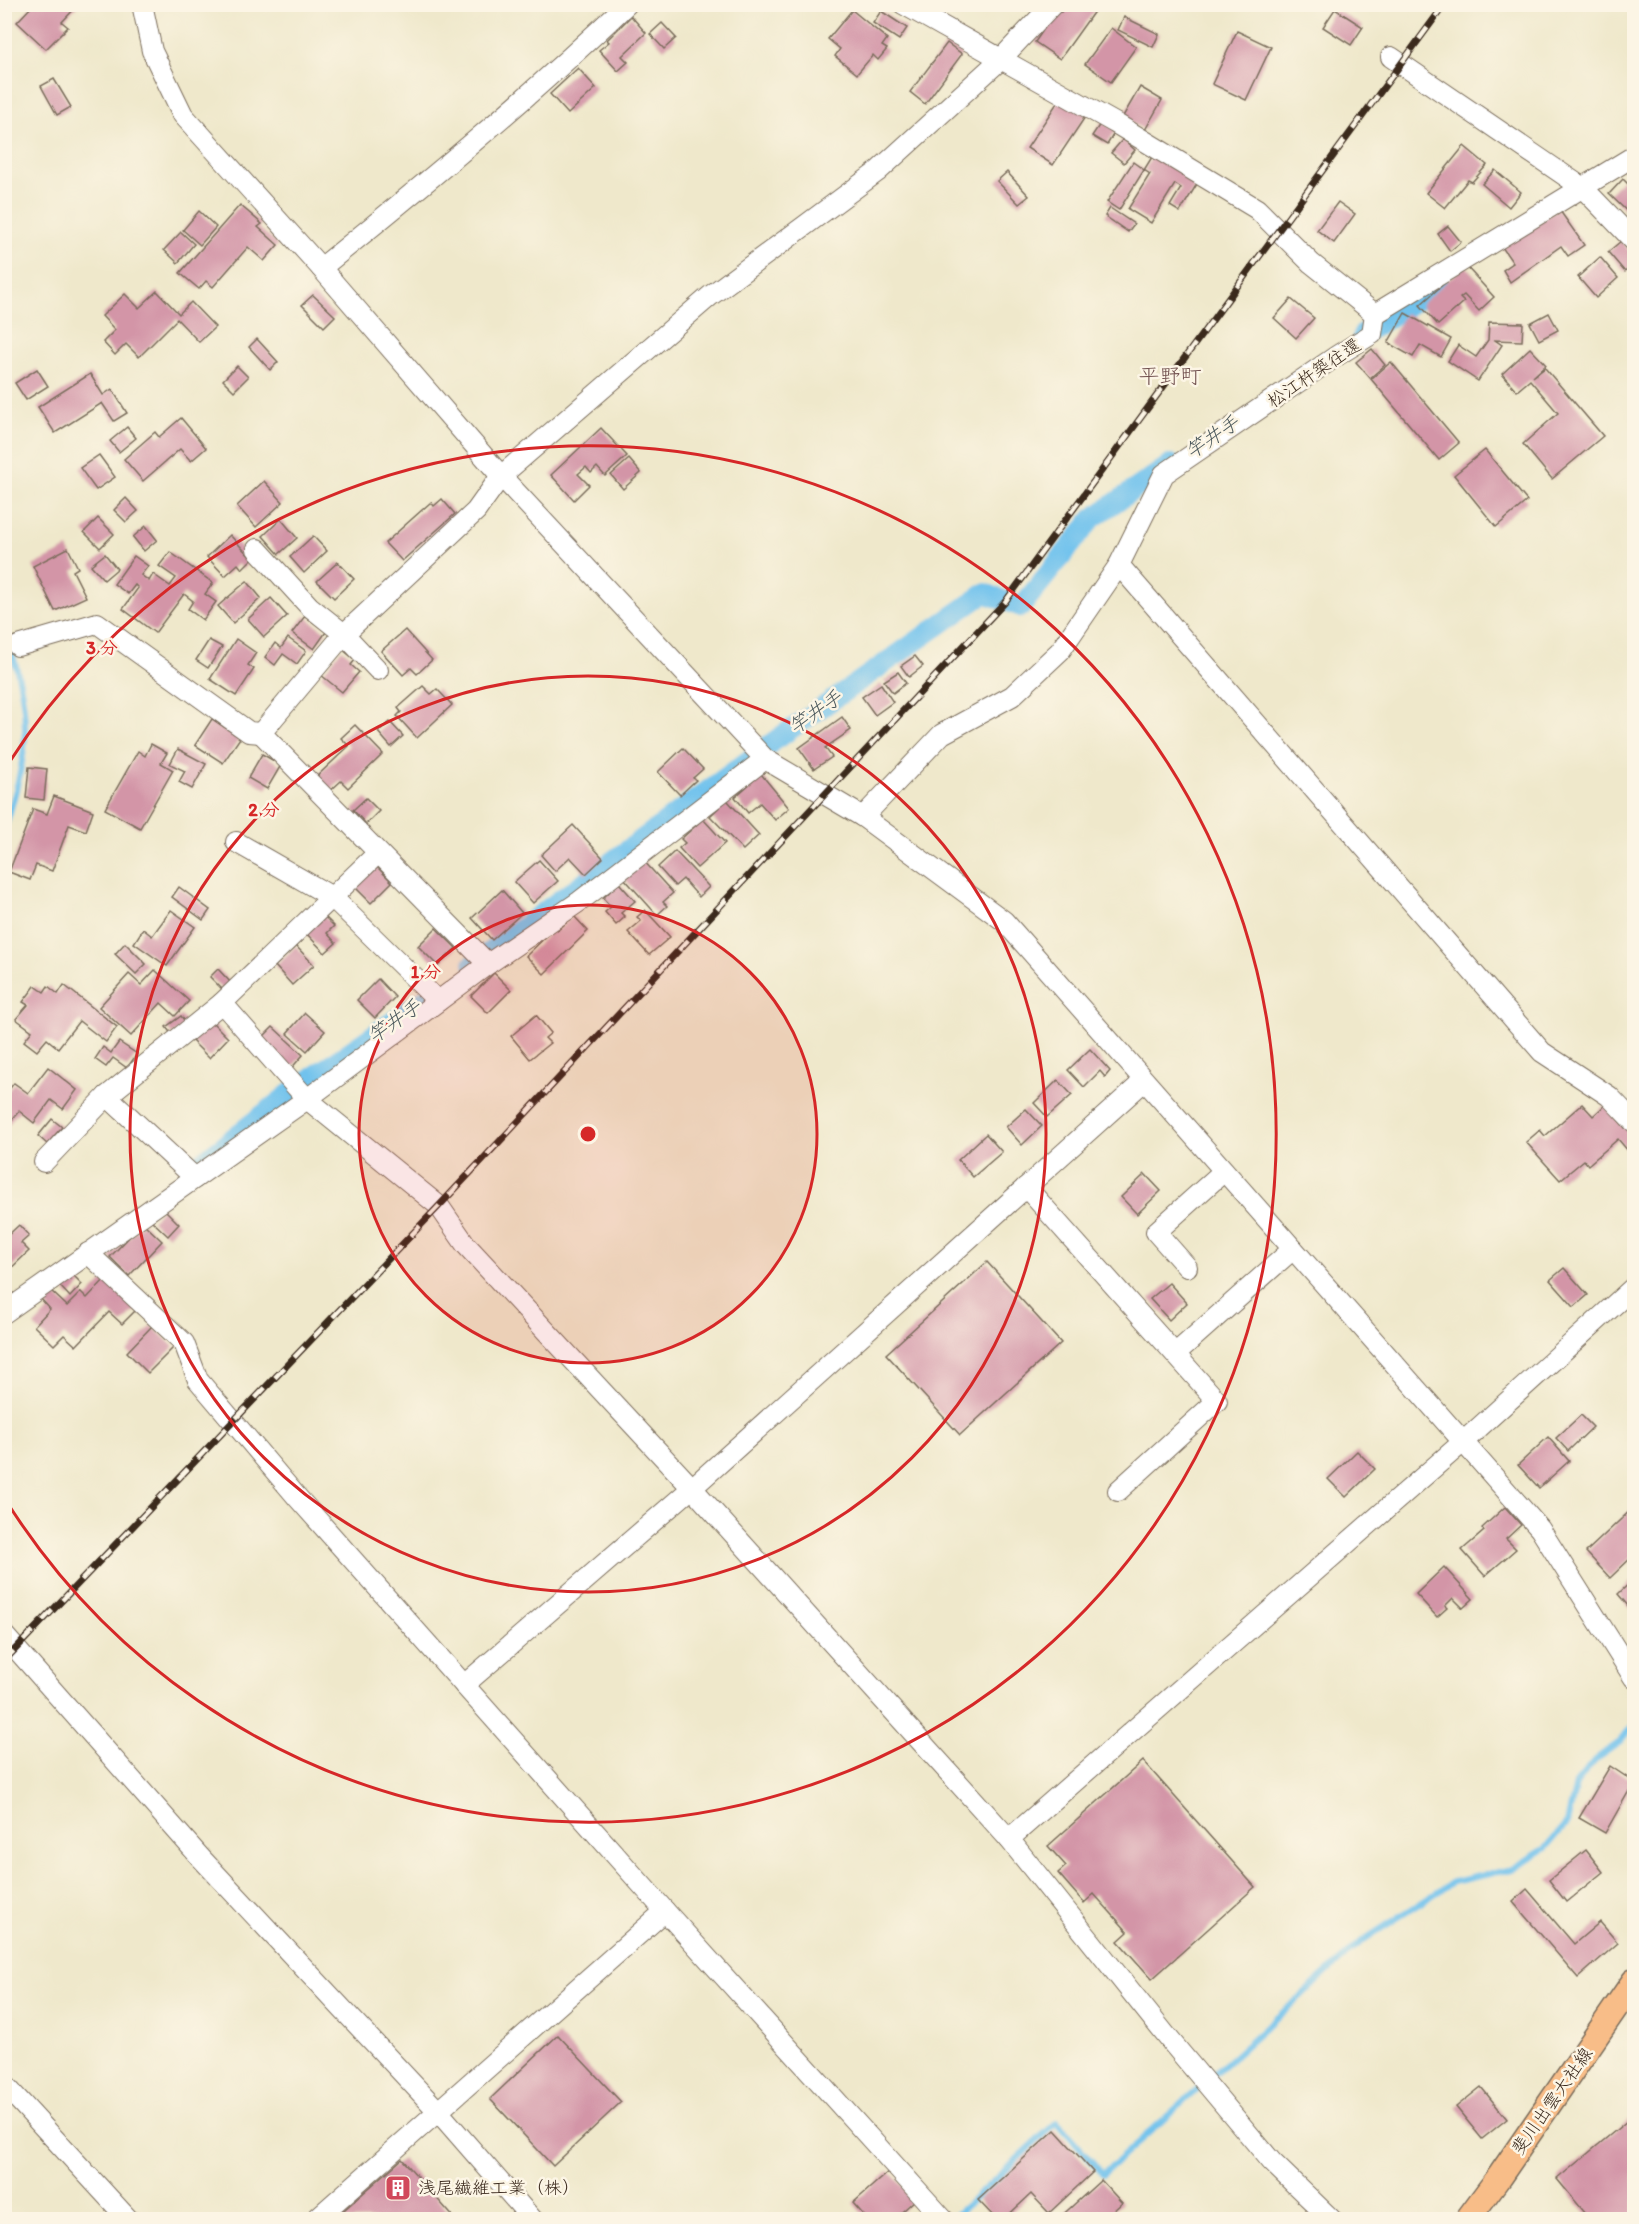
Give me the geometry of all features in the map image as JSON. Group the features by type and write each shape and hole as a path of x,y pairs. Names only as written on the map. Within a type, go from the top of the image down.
{"main road":[{"name":"斐川出雲大社線","path":"1467,2220 1635,1981"}],"street":[{"path":"142,4 152,51 183,115 321,268 501,476 765,759 863,817 1004,921 1540,1529 1630,1674 1635,1678"},
{"path":"321,268 477,141 561,68 627,4"},
{"path":"903,4 1115,123 1257,209 1311,263 1375,314 1635,156"},
{"path":"261,734 344,634 476,511 501,476 710,296 877,172 1001,59 1053,4"},
{"path":"1391,57 1582,188 1635,241"},
{"name":"松江杵築往還","path":"863,817 942,734 1012,696 1060,651 1119,565 1164,474 1372,334 1375,314"},
{"path":"257,549 309,606 344,634 378,670"},
{"path":"1119,565 1542,1052 1609,1096 1635,1122"},
{"path":"18,646 97,623 249,732 261,734 488,964"},
{"path":"4,1313 307,1099 488,964 580,901 765,759"},
{"path":"236,842 332,897 438,1001"},
{"path":"44,1162 107,1096 222,1003 378,853"},
{"path":"222,1003 307,1099 439,1206 466,1245 692,1488 1009,1839 1169,2039 1272,2162 1332,2220"},
{"path":"464,1685 692,1488 1144,1081"},
{"path":"107,1096 195,1178"},
{"path":"1187,1267 1156,1233 1224,1171"},
{"path":"1026,1187 1217,1401 1118,1491"},
{"path":"1176,1353 1293,1249"},
{"path":"88,1253 184,1343 198,1380 227,1416 665,1911 945,2220"},
{"path":"1009,1839 1463,1442 1635,1287"},
{"path":"4,1635 200,1857 437,2110 533,2220"},
{"path":"315,2220 665,1911"},
{"path":"4,2084 129,2220"}],"building":[{"path":"34,4 79,4 62,22 68,27 46,49 17,22"},
{"path":"1067,4 1088,4 1095,10 1060,59 1035,42 1057,10 1061,12"},
{"path":"1335,9 1363,27 1351,45 1323,27"},
{"path":"852,10 887,39 882,46 887,49 878,60 873,55 857,74 835,56 840,49 828,39"},
{"path":"881,11 907,28 899,40 873,23"},
{"path":"631,16 646,33 622,56 628,62 618,71 599,50"},
{"path":"1124,17 1159,34 1153,47 1118,30"},
{"path":"662,23 676,38 664,49 650,34"},
{"path":"1111,28 1136,47 1111,82 1085,64"},
{"path":"1237,31 1271,47 1246,100 1212,84"},
{"path":"947,43 962,54 925,104 910,92"},
{"path":"578,68 596,88 568,114 550,94"},
{"path":"54,79 71,107 57,115 41,86"},
{"path":"1140,87 1162,100 1145,130 1122,118"},
{"path":"1061,97 1087,114 1053,165 1027,148"},
{"path":"1102,121 1116,130 1107,145 1092,136"},
{"path":"1123,139 1135,150 1124,163 1111,153"},
{"path":"1464,146 1487,165 1472,182 1468,180 1445,208 1426,193"},
{"path":"1155,152 1200,179 1180,212 1170,206 1181,188 1175,184 1151,223 1128,209 1150,174 1144,170"},
{"path":"1133,162 1144,170 1119,210 1107,202"},
{"path":"1495,170 1521,192 1509,207 1482,184"},
{"path":"1007,172 1029,196 1019,204 997,181"},
{"path":"1623,179 1632,188 1634,186 1634,218 1609,194"},
{"path":"1338,202 1355,214 1334,243 1317,230"},
{"path":"240,205 262,224 258,227 278,245 264,261 248,247 213,287 206,281 199,289 180,273"},
{"path":"1110,208 1134,224 1128,232 1105,216"},
{"path":"1558,208 1584,245 1568,256 1561,246 1510,282 1503,270 1513,263 1502,247"},
{"path":"199,211 216,227 200,245 183,230"},
{"path":"1448,226 1461,242 1450,251 1438,234"},
{"path":"181,232 194,244 178,263 164,250"},
{"path":"1621,241 1634,256 1634,263 1625,272 1608,252"},
{"path":"1600,257 1618,278 1596,298 1578,277"},
{"path":"1465,265 1494,297 1479,311 1464,295 1460,298 1464,302 1438,325 1420,305"},
{"path":"157,291 179,314 191,302 215,327 199,342 177,319 139,357 126,344 115,355 103,342 115,330 102,316 125,294 139,308"},
{"path":"313,295 335,316 324,327 302,305"},
{"path":"1291,299 1314,318 1296,338 1274,318"},
{"path":"1405,313 1451,339 1441,357 1420,345 1413,357 1388,343"},
{"path":"1549,313 1558,330 1539,340 1530,323"},
{"path":"1489,322 1523,323 1522,341 1495,340 1502,345 1478,381 1448,361 1458,345 1476,357 1488,340"},
{"path":"257,339 278,362 270,370 249,347"},
{"path":"1530,348 1546,365 1533,377 1545,368 1603,436 1552,479 1523,444 1558,413 1530,380 1517,391 1502,374"},
{"path":"1372,349 1385,365 1370,378 1356,362"},
{"path":"1391,362 1459,443 1439,460 1371,379"},
{"path":"237,366 248,377 234,391 223,380"},
{"path":"37,369 48,386 26,400 15,383"},
{"path":"90,374 103,395 112,389 127,413 114,421 102,403 55,433 38,407"},
{"path":"181,418 206,448 191,461 180,449 143,481 124,459 155,432 159,437"},
{"path":"127,427 136,438 119,452 110,441"},
{"path":"601,428 627,456 605,476 597,467 591,473 586,467 578,474 589,485 574,500 551,475"},
{"path":"1485,450 1527,501 1496,527 1454,475"},
{"path":"99,455 115,477 96,490 80,468"},
{"path":"629,459 641,473 623,489 611,475"},
{"path":"264,481 283,502 256,527 237,506"},
{"path":"126,498 138,511 126,522 114,510"},
{"path":"442,499 455,514 402,561 385,543 431,502 434,506"},
{"path":"98,518 114,534 100,548 84,532"},
{"path":"281,519 297,538 279,554 263,536"},
{"path":"146,526 157,540 144,551 133,537"},
{"path":"230,535 252,559 242,569 238,564 225,576 207,557"},
{"path":"313,536 327,551 304,573 290,557"},
{"path":"68,548 78,568 73,571 86,597 55,611 33,566"},
{"path":"170,552 213,583 205,594 216,602 203,620 188,609 193,601 184,594 155,633 123,609 138,588 135,585 128,594 114,584 134,556 148,566 141,575 149,581 153,574 170,586 176,578 159,566"},
{"path":"105,554 117,569 104,580 91,565"},
{"path":"338,562 354,579 334,598 317,581"},
{"path":"247,581 261,598 233,623 218,606"},
{"path":"271,598 287,616 264,637 248,619"},
{"path":"305,616 326,632 314,649 292,633"},
{"path":"405,630 432,660 417,674 411,668 403,675 381,651"},
{"path":"288,638 306,651 297,664 283,654 275,665 265,657 275,643 281,648"},
{"path":"236,639 256,653 248,665 254,669 236,696 210,679"},
{"path":"209,640 222,647 208,668 196,660"},
{"path":"342,649 355,660 351,665 359,672 342,692 321,675"},
{"path":"915,656 923,666 909,677 901,666"},
{"path":"898,672 906,683 893,693 884,681"},
{"path":"881,684 893,702 875,715 862,697"},
{"path":"423,686 431,694 437,689 452,705 417,738 397,716 401,712 398,708"},
{"path":"842,717 851,730 825,748 832,757 814,769 799,748"},
{"path":"212,719 240,738 223,763 195,745"},
{"path":"390,722 403,736 391,747 378,732"},
{"path":"355,725 383,754 348,788 341,781 329,792 315,778 349,746 341,738"},
{"path":"151,744 167,753 161,763 173,770 140,828 105,809 138,751 145,756"},
{"path":"683,748 703,769 693,778 696,780 680,795 658,772"},
{"path":"178,749 206,764 192,789 179,782 185,771 170,764"},
{"path":"262,754 281,765 267,789 248,778"},
{"path":"29,767 47,769 44,800 26,798"},
{"path":"761,774 789,808 775,820 760,803 748,813 735,797"},
{"path":"54,796 93,811 86,831 69,825 52,871 36,865 30,880 9,872 33,809 47,814"},
{"path":"366,798 379,811 366,824 353,810"},
{"path":"727,800 759,835 743,850 710,816"},
{"path":"703,819 725,843 697,868 679,848 685,843 681,839"},
{"path":"573,825 603,858 586,874 570,857 555,871 541,855"},
{"path":"675,851 709,887 699,897 683,879 675,886 658,867"},
{"path":"642,859 673,893 663,902 667,906 657,915 623,877"},
{"path":"539,860 558,881 533,903 514,882"},
{"path":"375,865 392,882 371,903 354,886"},
{"path":"619,883 635,901 621,913 625,917 616,925 605,912 611,907 603,898"},
{"path":"179,887 210,910 203,920 172,897"},
{"path":"502,890 522,913 492,940 472,918"},
{"path":"171,910 195,927 167,966 134,943 143,929 152,936"},
{"path":"645,910 670,937 649,955 628,932 641,921 637,917"},
{"path":"323,915 334,926 327,933 336,943 325,953 305,932"},
{"path":"574,916 588,931 544,974 526,956 555,928 558,930"},
{"path":"436,928 456,948 438,966 418,946"},
{"path":"125,943 146,964 136,974 115,954"},
{"path":"296,946 314,965 292,985 275,966"},
{"path":"218,969 232,984 224,991 210,977"},
{"path":"155,970 189,1001 175,1016 161,1003 131,1036 99,1007 129,974 141,985"},
{"path":"494,973 511,990 488,1013 471,996"},
{"path":"378,979 395,997 375,1018 357,1000"},
{"path":"64,985 117,1027 106,1042 79,1021 58,1048 47,1039 37,1051 24,1041 32,1031 16,1019 28,1005 23,1002 35,986 44,992 48,986 58,994"},
{"path":"305,1013 325,1031 307,1051 287,1033"},
{"path":"536,1015 551,1033 545,1038 550,1043 530,1059 511,1036"},
{"path":"181,1016 187,1024 172,1035 166,1027"},
{"path":"210,1020 228,1038 209,1058 191,1040"},
{"path":"273,1027 303,1055 289,1071 258,1042"},
{"path":"119,1042 137,1054 127,1068 113,1058 106,1067 95,1059 103,1047 111,1053"},
{"path":"1090,1049 1110,1071 1105,1077 1100,1071 1084,1087 1068,1070"},
{"path":"48,1067 77,1090 63,1109 51,1100 34,1123 19,1111 4,1130 4,1090 7,1092 14,1083 28,1093"},
{"path":"1058,1080 1072,1095 1047,1117 1034,1103"},
{"path":"1582,1104 1593,1116 1605,1105 1625,1128 1631,1123 1634,1126 1634,1158 1618,1139 1588,1165 1584,1160 1560,1180 1526,1142 1540,1130 1545,1136"},
{"path":"1026,1109 1042,1126 1022,1145 1006,1127"},
{"path":"52,1119 62,1127 47,1144 38,1136"},
{"path":"986,1134 1002,1152 973,1177 958,1160"},
{"path":"1145,1174 1161,1191 1137,1214 1121,1197"},
{"path":"163,1208 179,1224 168,1236 152,1221"},
{"path":"143,1223 162,1241 129,1276 110,1257"},
{"path":"19,1225 29,1236 21,1243 29,1251 4,1275 4,1239"},
{"path":"987,1262 1061,1343 960,1435 886,1354"},
{"path":"1564,1268 1588,1295 1574,1307 1550,1280"},
{"path":"71,1273 82,1284 70,1297 59,1285"},
{"path":"107,1277 138,1308 122,1324 109,1312 76,1346 64,1335 54,1345 34,1326 50,1309 41,1299 50,1290 67,1306 81,1292 87,1298"},
{"path":"1169,1283 1187,1303 1169,1320 1150,1299"},
{"path":"152,1326 174,1347 148,1373 127,1352"},
{"path":"1581,1415 1593,1427 1568,1451 1556,1438"},
{"path":"1548,1437 1569,1461 1539,1488 1518,1465"},
{"path":"1357,1451 1375,1469 1346,1497 1328,1479"},
{"path":"1505,1507 1521,1525 1506,1539 1516,1549 1485,1576 1462,1550 1484,1531 1482,1528"},
{"path":"1634,1507 1634,1555 1610,1578 1586,1552"},
{"path":"1444,1567 1473,1599 1463,1608 1453,1598 1445,1606 1447,1608 1437,1617 1416,1594"},
{"path":"1634,1579 1634,1613 1618,1594"},
{"path":"1143,1761 1255,1887 1152,1979 1118,1941 1128,1932 1094,1894 1084,1903 1058,1873 1066,1866 1048,1846"},
{"path":"1610,1766 1634,1782 1605,1833 1579,1818"},
{"path":"1586,1850 1603,1872 1566,1902 1549,1880"},
{"path":"1527,1889 1574,1944 1600,1922 1618,1943 1578,1978 1513,1902"},
{"path":"558,2035 621,2102 553,2166 490,2099"},
{"path":"1481,2087 1507,2119 1482,2139 1456,2107"},
{"path":"1633,2116 1634,2220 1591,2220 1557,2179"},
{"path":"1055,2130 1093,2172 1049,2213 1031,2194 1003,2220 997,2220 978,2200"},
{"name":"浅尾繊維工業（株）","path":"402,2159 456,2220 339,2220 336,2217"},
{"path":"889,2171 915,2200 893,2220 868,2220 853,2203"},
{"path":"1101,2180 1122,2203 1103,2220 1057,2220"}],"waterway":[{"name":"竿井手","path":"1362,335 1438,286"},
{"name":"竿井手","path":"473,964 777,739 985,593 1021,607 1093,518 1171,464"},
{"path":"4,630 19,679 25,730 21,768 4,830"},
{"name":"竿井手","path":"193,1169 294,1090 438,990"},
{"path":"951,2220 1057,2122 1103,2174 1362,1941 1453,1882 1512,1869 1546,1848 1567,1823 1576,1784 1597,1758 1620,1742 1634,1725"}],"railway":[{"path":"4,1661 439,1206 1005,602 1445,4"}],"place":[{"name":"浅尾繊維工業（株）","path":"398,2188"}],"district":[{"name":"平野町","path":"1170,376"}]}
